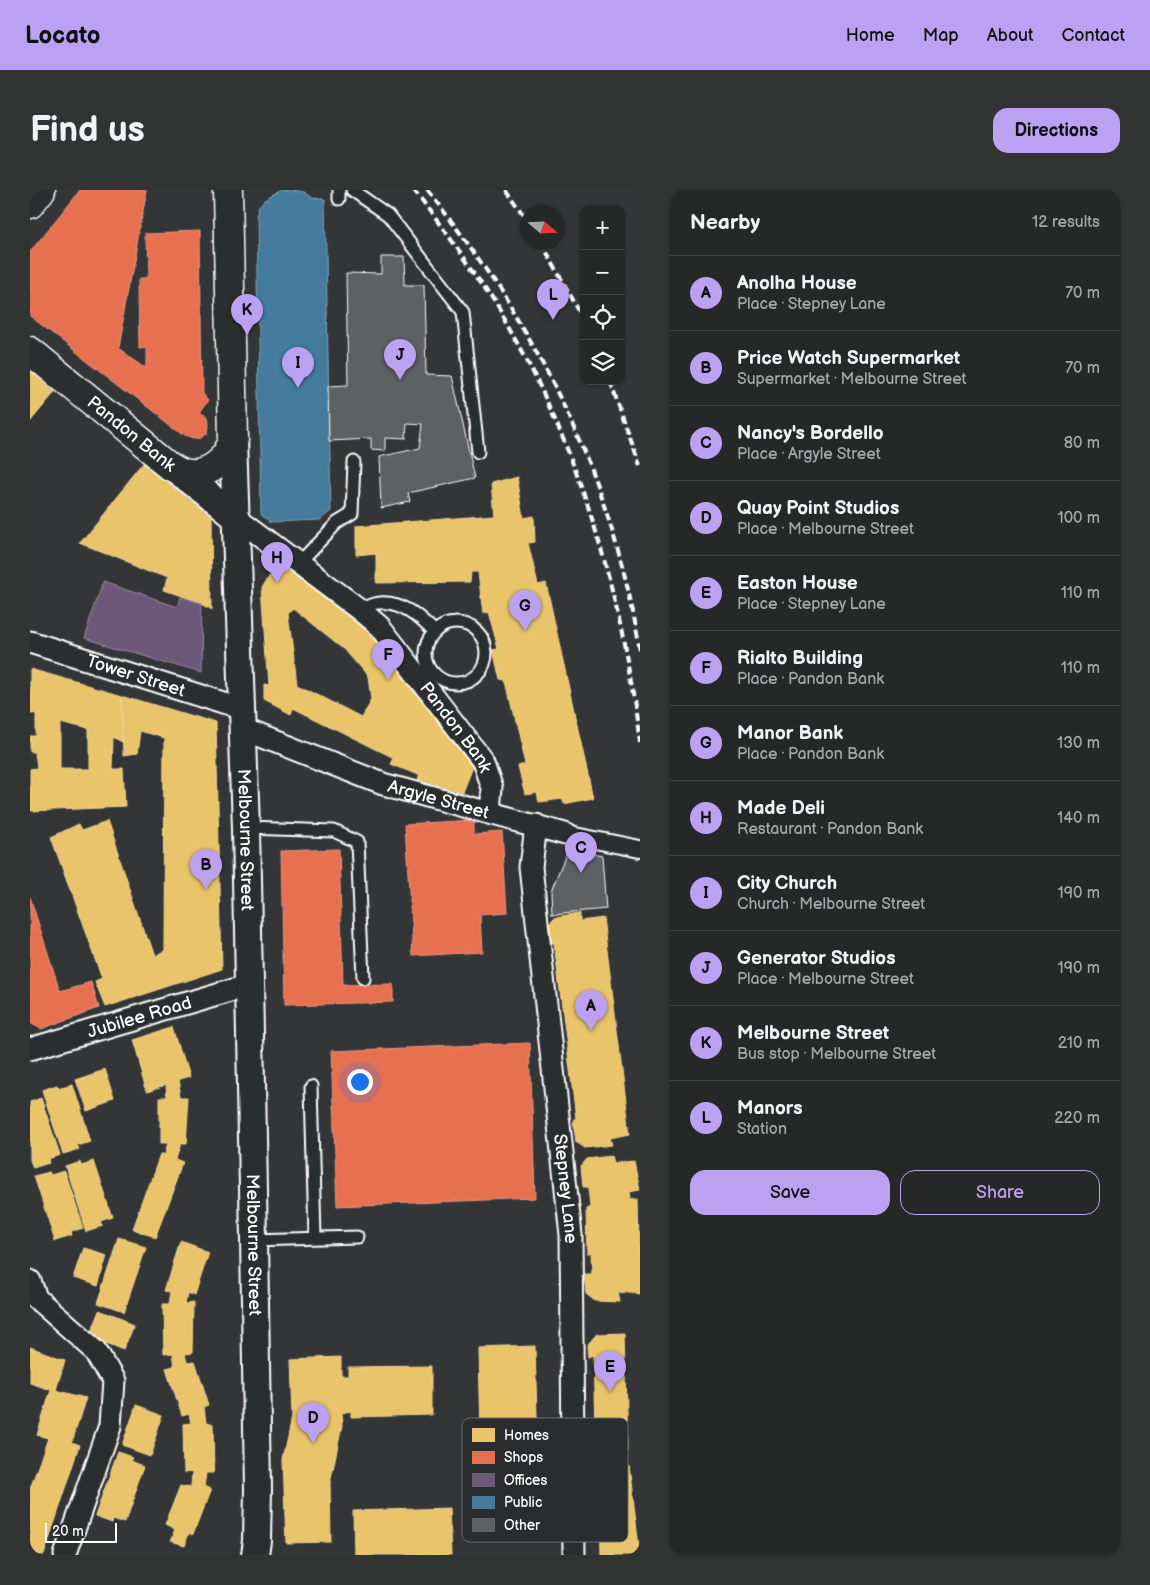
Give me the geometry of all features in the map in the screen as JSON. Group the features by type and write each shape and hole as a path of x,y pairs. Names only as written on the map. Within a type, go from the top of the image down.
{"main road":[{"path":"30,204 41,190"},
{"name":"Melbourne Street","path":"231,193 233,439"},
{"name":"Pandon Bank","path":"30,351 170,466 183,472 204,471 214,466 227,454 233,439"}],"street":[{"name":"Melbourne Street","path":"233,439 246,828 258,1489 255,1555"},
{"path":"170,466 237,518"},
{"name":"Pandon Bank","path":"237,518 380,627 483,761 492,788 490,812"},
{"name":"Tower Street","path":"30,642 242,719"},
{"name":"Argyle Street","path":"242,719 383,784 565,834 640,849"},
{"name":"Stepney Lane","path":"536,825 531,867 571,1235 573,1418"},
{"name":"Jubilee Road","path":"30,1049 248,984"},
{"path":"30,1281 36,1298 96,1351 113,1381 110,1426 65,1555"},
{"name":"Stepney Lane","path":"574,1542 574,1555"}],"lane":[{"path":"352,190 388,215 463,312 478,452"},
{"path":"298,564 336,523 352,514 354,462"},
{"path":"360,610 377,603 399,605 418,615 435,632"},
{"path":"462,623 476,630 484,639 486,649 484,666 477,675 468,681 453,683 435,675 428,664 426,655 427,645 435,632 447,624 462,623"},
{"path":"246,828 334,831 357,842 363,978"},
{"path":"311,1086 315,1238"},
{"path":"254,1240 357,1237"}],"building: Homes":[{"path":"30,371 55,392 30,422"},
{"path":"144,464 211,517 212,609 202,603 164,590 167,578 80,543"},
{"path":"517,477 524,518 534,516 535,542 528,543 538,585 546,583 593,798 564,804 563,799 539,802 537,792 525,794 518,767 525,765 506,681 500,680 493,650 499,649 489,612 483,614 478,572 471,572 470,582 376,583 376,553 356,555 356,526 494,515 491,484"},
{"path":"277,563 365,624 472,767 462,792 417,780 420,776 391,764 394,758 293,708 291,715 264,701 264,685 269,686 262,587","holes":["293,608 344,649 368,677 371,699 361,717 297,684 288,613"]},
{"path":"30,669 122,695 123,742 114,737 113,769 124,769 126,807 30,811 30,769 37,768 35,752 30,752 30,736 36,736 36,714 30,713","holes":["60,723 88,730 88,769 60,769"]},
{"path":"122,695 216,723 222,969 105,1007 95,982 102,979 51,837 79,824 82,830 107,821 152,955 163,949 164,738 140,731 137,754 124,756"},
{"path":"580,913 580,921 603,918 630,1134 610,1138 612,1145 585,1148 576,1142 573,1120 576,1118 554,943 548,943 546,926 555,917"},
{"path":"174,1027 189,1078 178,1081 181,1097 189,1097 186,1144 180,1144 175,1160 183,1163 155,1237 132,1229 159,1154 163,1156 166,1144 159,1144 159,1097 167,1097 166,1085 147,1091 132,1040"},
{"path":"105,1069 115,1101 86,1111 75,1079"},
{"path":"72,1084 90,1141 78,1145 80,1149 63,1154 42,1090 57,1085 58,1088"},
{"path":"41,1098 60,1155 48,1159 49,1163 33,1168 30,1160 30,1102"},
{"path":"611,1156 613,1163 634,1161 640,1190 629,1192 630,1200 638,1199 640,1294 618,1292 620,1302 595,1301 586,1294 584,1274 592,1274 591,1252 587,1254 586,1209 590,1207 588,1187 583,1187 581,1166 587,1159"},
{"path":"80,1161 81,1165 94,1161 113,1218 101,1222 103,1226 86,1231 65,1166"},
{"path":"64,1171 83,1228 71,1232 72,1236 55,1241 34,1176 49,1172 51,1175"},
{"path":"119,1239 146,1247 124,1312 98,1303"},
{"path":"181,1242 208,1252 194,1295 188,1292 186,1303 194,1302 193,1352 185,1353 187,1362 195,1361 209,1405 204,1407 206,1423 213,1425 214,1473 206,1473 204,1487 210,1490 193,1534 189,1532 184,1546 170,1542 175,1530 165,1525 181,1485 191,1487 192,1472 184,1473 183,1424 191,1423 189,1414 182,1416 167,1369 175,1367 173,1354 163,1355 162,1304 170,1304 172,1291 166,1290"},
{"path":"83,1248 107,1255 98,1286 73,1278"},
{"path":"100,1310 135,1324 124,1351 89,1337"},
{"path":"625,1333 627,1418 595,1418 593,1355 588,1357 587,1345 597,1334"},
{"path":"535,1346 537,1418 480,1418 478,1348"},
{"path":"30,1347 65,1360 56,1390 86,1398 72,1442 80,1445 44,1555 30,1555 30,1489 48,1438 37,1435 51,1390 30,1383"},
{"path":"341,1357 341,1376 348,1376 348,1367 432,1366 432,1415 351,1417 351,1411 341,1413 342,1426 330,1483 331,1542 286,1543 283,1460 292,1418 290,1359"},
{"path":"136,1405 164,1415 150,1455 122,1445"},
{"path":"118,1452 133,1457 131,1460 145,1465 125,1522 113,1518 112,1522 95,1516"},
{"path":"628,1465 640,1555 601,1555 601,1542 628,1542"},
{"path":"449,1508 451,1555 354,1555 353,1511"}],"building: Shops":[{"path":"80,190 147,190 118,348 147,368 147,346 140,347 139,279 146,279 145,233 200,231 202,393 208,400 199,412 207,418 208,425 207,433 200,438 193,439 185,436 30,316 30,252"},
{"path":"474,820 474,834 502,832 507,913 480,915 482,952 413,956 405,824"},
{"path":"339,849 343,985 393,984 393,1002 284,1005 281,851"},
{"path":"30,897 60,991 91,982 99,1008 41,1029 30,1023"},
{"path":"530,1043 535,1198 337,1206 331,1051"}],"building: Offices":[{"path":"103,582 177,607 180,597 202,603 201,673 84,638"}],"building: Public":[{"path":"282,190 303,192 313,198 325,199 331,511 320,520 271,522 261,514 256,217 258,207 265,199"}],"building: Other":[{"path":"381,257 404,257 405,285 424,285 426,375 452,376 475,478 408,493 410,502 381,508 379,457 420,448 423,424 407,423 406,439 385,438 385,451 371,450 371,439 329,441 328,386 348,385 346,273 381,274"},
{"path":"573,850 602,856 606,909 552,914 551,891 566,854"}],"railway":[{"path":"413,190 466,260 501,314 537,381 559,430 579,480 596,531 610,583 632,689 640,743"},
{"path":"427,190 466,241 502,295 535,350 564,406 589,464 610,525 627,586 640,650"},
{"path":"506,190 520,210"},
{"path":"545,250 580,313"},
{"path":"611,385 640,466"}],"place":[{"name":"Manors","path":"553,320"},
{"name":"Melbourne Street","path":"247,335"},
{"name":"Generator Studios","path":"400,380"},
{"name":"City Church","path":"298,388"},
{"name":"Made Deli","path":"277,583"},
{"name":"Manor Bank","path":"525,631"},
{"name":"Rialto Building","path":"388,680"},
{"name":"Nancy's Bordello","path":"581,873"},
{"name":"Price Watch Supermarket","path":"206,890"},
{"name":"Anolha House","path":"591,1031"},
{"name":"Easton House","path":"610,1392"},
{"name":"Quay Point Studios","path":"313,1443"}]}
